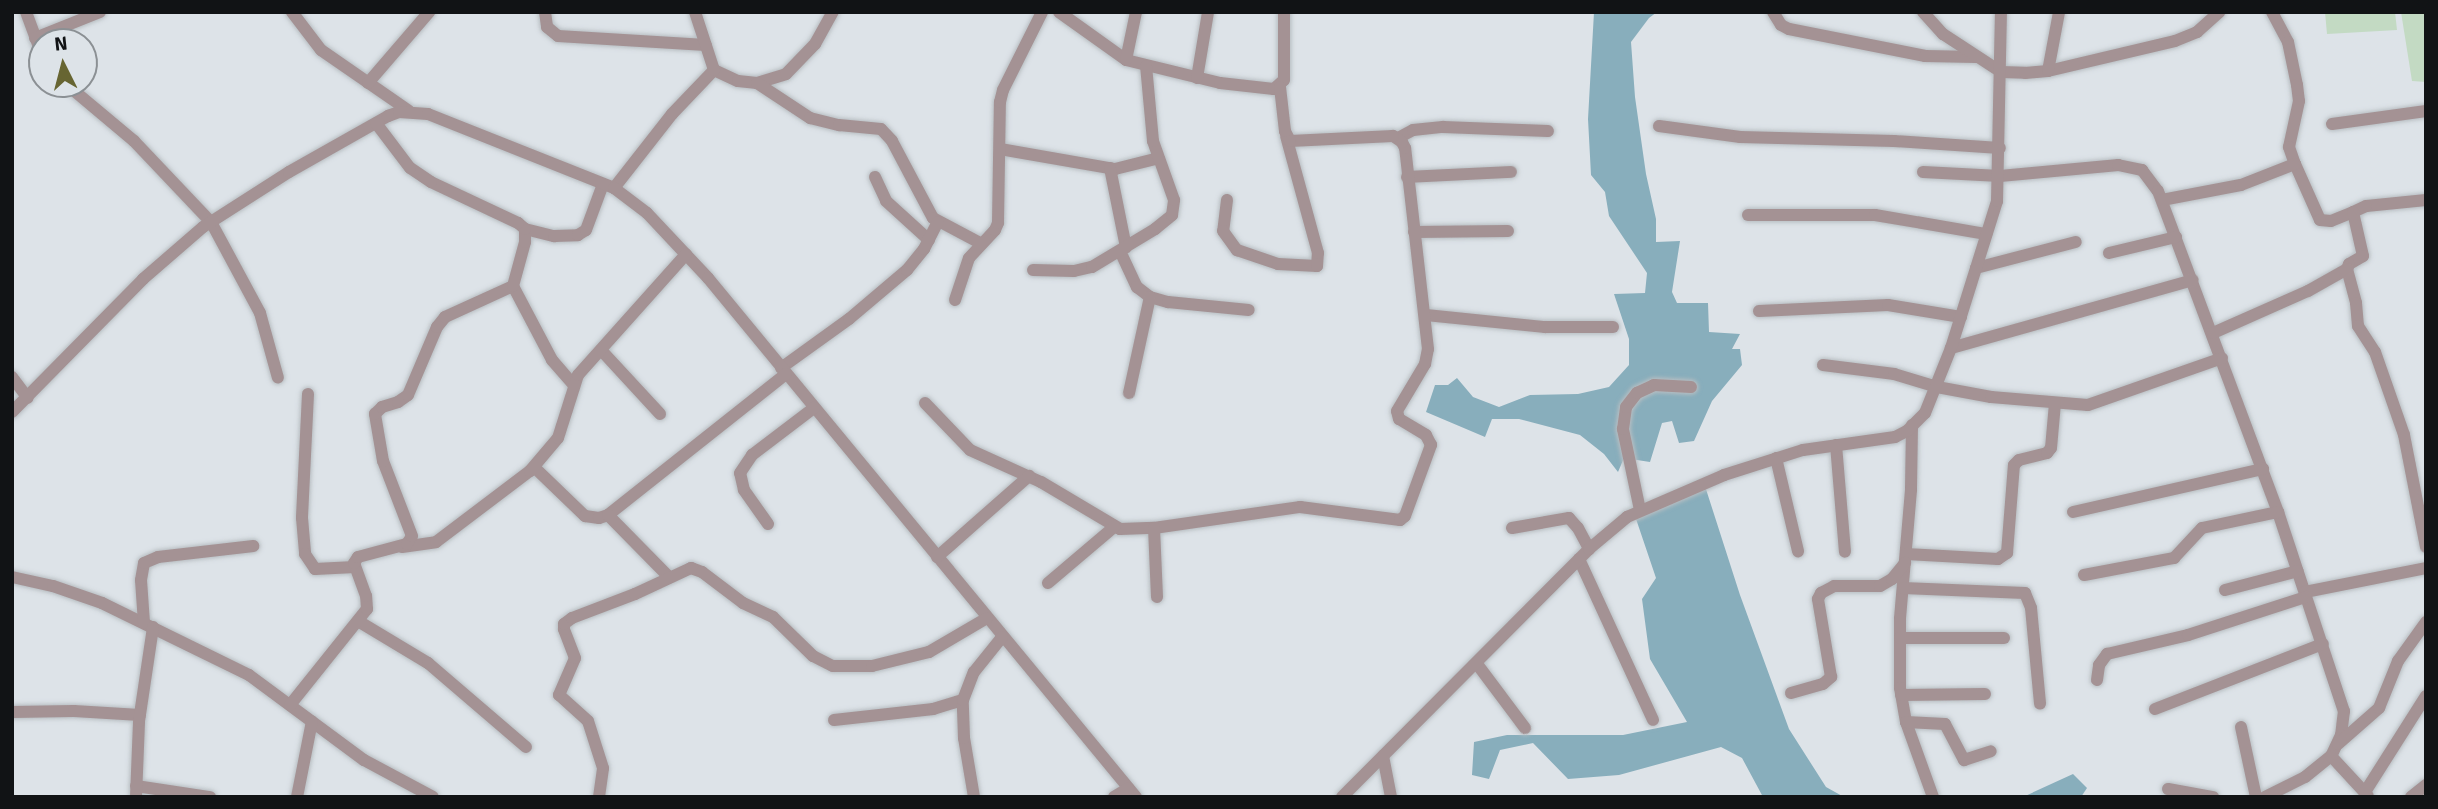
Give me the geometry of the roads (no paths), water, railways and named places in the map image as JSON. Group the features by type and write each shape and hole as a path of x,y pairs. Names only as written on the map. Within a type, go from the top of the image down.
{"street":[{"path":"60,28 100,12"},
{"path":"292,12 320,50 410,111"},
{"path":"368,83 429,12"},
{"path":"545,12 547,27 558,36 706,45"},
{"path":"695,12 714,70 738,81 757,83 786,74 816,44 833,12"},
{"path":"955,300 966,264 995,230 1000,213 999,107 1003,90 1042,12"},
{"path":"1059,12 1126,60 1244,87 1280,87"},
{"path":"1126,60 1136,12"},
{"path":"1197,78 1208,12"},
{"path":"1227,200 1223,231 1237,250 1278,264 1317,266 1318,253 1286,136 1280,87 1284,80 1284,12"},
{"path":"1773,12 1781,25 1789,29 1925,56 1977,57"},
{"path":"1923,12 1943,34 2001,72 2048,71 2188,37 2219,12"},
{"path":"1342,797 1589,549 1627,517 1724,475 1776,458 1836,445 1895,437 1924,413 1951,348 1997,201 2000,176 2001,12"},
{"path":"2048,71 2059,12"},
{"path":"2272,12 2288,42 2297,85 2299,102 2289,148 2320,220 2331,221 2366,205 2426,200"},
{"path":"1033,270 1081,270 1123,249 1166,221 1175,209 1153,141 1146,66"},
{"path":"376,123 414,171 525,229 554,236 578,236 586,230 609,186 714,70"},
{"path":"757,83 810,118 839,125 873,127 887,133 928,210 938,222 982,244"},
{"path":"83,98 134,141 211,222 260,313 278,378"},
{"path":"12,412 143,279 211,222 289,172 400,111 428,114 609,186 648,213 784,371 1132,792 1114,797"},
{"path":"2332,124 2426,111"},
{"path":"1286,136 1296,143 1398,138 1413,130 1443,127 1548,131"},
{"path":"1659,127 1740,137 1894,141 2000,148"},
{"path":"925,403 970,450 1029,476 1114,527 1127,531 1300,507 1400,520 1405,516 1431,445 1426,435 1399,419 1398,408 1428,358 1426,315 1413,232 1405,148 1398,138"},
{"path":"1000,149 1110,168 1130,167 1159,158"},
{"path":"2162,200 2241,185 2295,164"},
{"path":"1923,172 2000,176 2118,165 2132,167 2151,177 2193,280 2263,469 2323,645 2344,711 2334,750"},
{"path":"1110,168 1123,249 1138,287 1150,297 1168,302 1250,310"},
{"path":"1407,177 1511,173"},
{"path":"875,177 886,201 929,240"},
{"path":"2213,333 2308,291 2363,256 2353,212"},
{"path":"1748,215 1875,215 1986,234"},
{"path":"534,467 585,516 599,518 608,515 907,270 929,240 938,222"},
{"path":"525,229 525,242 513,286 552,360 573,384"},
{"path":"1413,232 1508,231"},
{"path":"2109,253 2176,237"},
{"path":"1976,268 2076,242"},
{"path":"290,705 368,609 355,567 358,556 436,542 534,467 558,438 573,384 686,254"},
{"path":"2347,268 2356,303 2358,326 2375,352 2404,435 2426,547"},
{"path":"1951,348 2193,280"},
{"path":"401,547 410,541 411,531 383,461 375,414 382,407 398,402 408,395 437,327 445,317 513,286"},
{"path":"1129,393 1150,297"},
{"path":"1759,311 1888,305 1961,317"},
{"path":"1426,315 1545,327 1613,327"},
{"path":"601,350 660,414"},
{"path":"1823,365 1894,374 1937,387 1992,397 2098,405 2222,358"},
{"path":"12,377 28,398"},
{"path":"1640,510 1623,429 1626,407 1637,393 1654,385 1691,387"},
{"path":"308,394 302,518 305,554 315,569 355,567"},
{"path":"1906,559 1998,559 2007,553 2014,465 2027,457 2047,453 2051,448 2055,402"},
{"path":"768,524 744,490 740,473 752,455 814,408"},
{"path":"1912,425 1900,638 1901,695 1906,722 1933,797"},
{"path":"1836,445 1845,552"},
{"path":"1776,458 1798,551"},
{"path":"2073,512 2263,469"},
{"path":"937,557 1029,476"},
{"path":"2084,575 2174,558 2203,528 2278,512"},
{"path":"608,515 669,576"},
{"path":"1511,528 1569,518 1578,528 1589,549"},
{"path":"1048,583 1114,527"},
{"path":"1154,528 1157,597"},
{"path":"210,797 136,791 148,625 141,580 144,563 159,557 253,546"},
{"path":"1579,559 1653,720"},
{"path":"1791,693 1823,684 1831,677 1818,599 1821,593 1833,586 1880,586 1892,579 1906,559"},
{"path":"599,797 603,768 588,721 559,695 575,653 564,624 691,568 698,569 743,603 773,617 813,656 833,666 872,666 929,652 987,618"},
{"path":"2097,680 2099,665 2107,654 2188,635 2306,594 2426,568"},
{"path":"2225,590 2298,571"},
{"path":"12,577 78,594 249,675 363,760 433,797"},
{"path":"1903,588 2025,593 2031,608 2040,704"},
{"path":"358,621 428,663 526,747"},
{"path":"2264,797 2305,777 2379,708 2398,661 2426,622"},
{"path":"974,797 964,738 963,699 974,673 1002,637"},
{"path":"1900,638 2004,638"},
{"path":"2155,709 2323,645"},
{"path":"1476,664 1525,728"},
{"path":"1901,695 1985,694"},
{"path":"2334,750 2366,794 2426,696"},
{"path":"834,720 933,709 963,699"},
{"path":"12,712 74,711 140,716"},
{"path":"297,797 312,721"},
{"path":"1906,722 1945,724 1964,760 1991,751"},
{"path":"2241,727 2256,797"},
{"path":"1383,756 1391,797"},
{"path":"2411,797 2426,785"},
{"path":"2168,789 2213,797"}],"water":[{"path":"1594,12 1657,12 1649,18 1631,42 1635,97 1646,174 1656,219 1656,242 1680,241 1672,292 1677,303 1708,303 1709,332 1740,334 1732,349 1740,349 1742,365 1712,401 1694,441 1679,443 1672,421 1662,423 1650,462 1624,458 1618,472 1604,454 1580,435 1519,419 1492,419 1485,437 1426,412 1435,385 1448,385 1457,378 1473,397 1499,407 1530,395 1578,394 1609,387 1629,365 1629,339 1614,294 1645,293 1647,273 1609,216 1605,192 1591,175 1588,119"},
{"path":"1704,483 1740,595 1789,729 1826,787 1844,797 1763,797 1742,758 1721,747 1619,775 1568,779 1533,743 1500,750 1489,779 1472,775 1474,742 1507,735 1623,735 1687,722 1650,659 1642,599 1656,578 1634,513"},
{"path":"2073,774 2087,788 2081,797 2023,797"}]}
